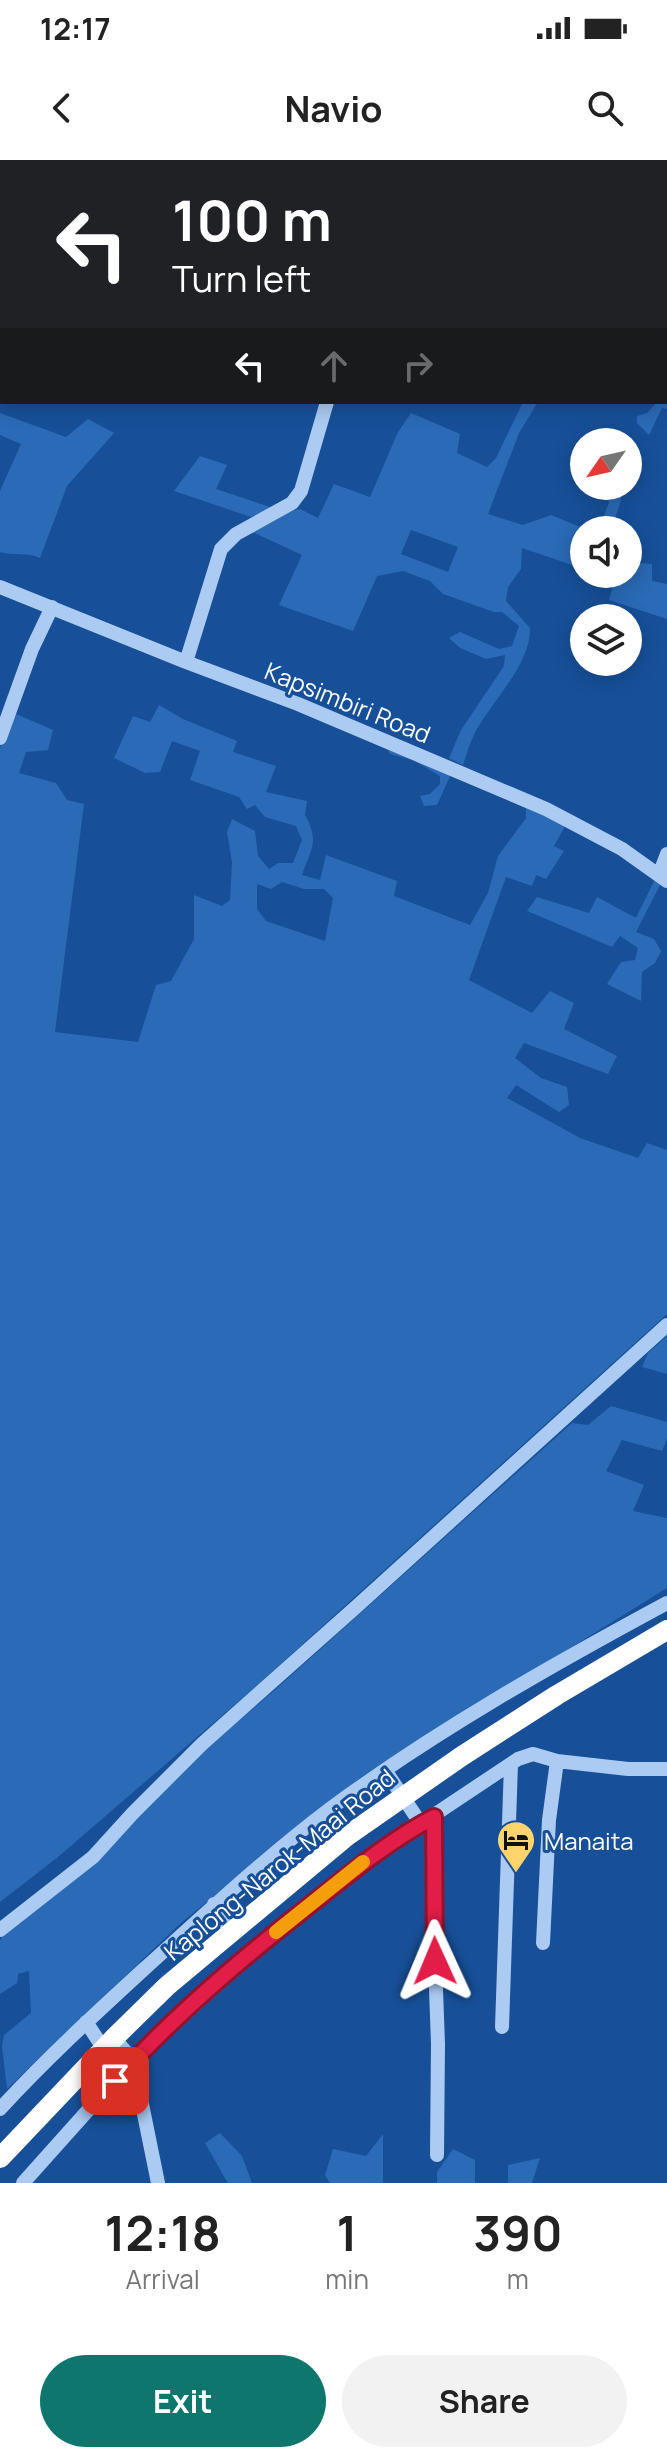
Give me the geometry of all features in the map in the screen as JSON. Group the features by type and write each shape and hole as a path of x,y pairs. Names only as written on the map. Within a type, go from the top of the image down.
{"highway":[{"name":"Kaplong-Narok-Maai Road","path":"0,2158 167,1986 347,1836 557,1695 667,1630"}],"street":[{"path":"186,662 221,549 236,534 292,503 301,491 326,404"},
{"name":"Kapsimbiri Road","path":"0,587 298,704 546,809 622,849 663,878"},
{"path":"0,738 32,649 52,607"},
{"path":"663,878 667,854"},
{"path":"0,1930 93,1857 202,1744 667,1325"},
{"path":"0,2109 86,2022 214,1904 301,1831 438,1735 667,1603"},
{"path":"543,1673 557,1695"},
{"path":"24,2182 133,2060 288,1922 365,1861 511,1764 533,1754 557,1761 628,1769 667,1769"},
{"path":"543,1943 549,1820 557,1761"},
{"path":"502,2027 511,1764"},
{"path":"385,1770 403,1796 428,1820 438,2044 437,2155"},
{"path":"214,1904 231,1932"},
{"path":"86,2022 109,2044 133,2060 158,2183"}],"shaded area":[{"path":"522,404 537,404 519,433 488,514 523,525 551,515 570,523 570,564 522,548 521,569 508,587 506,601 530,628 529,641 518,667 475,733 463,765 449,758 461,730 504,666 505,655 486,659 460,648 449,638 460,632 499,649 512,646 519,626 502,612 443,594 430,581 403,571 377,576 353,631 279,605 302,555 250,531 287,511 300,509 318,518 334,484 370,497 398,432 411,413 460,434 457,453 487,467 496,458","holes":["411,530 458,547 448,572 401,554"]},
{"path":"655,404 667,404 667,409 662,408 649,435 637,423 637,416 647,413"},
{"path":"0,413 66,437 88,419 114,433 67,486 40,558 0,552 0,491 21,444 0,435"},
{"path":"200,456 227,465 216,489 273,508 251,517 174,491"},
{"path":"608,500 621,500 616,516 604,516"},
{"path":"642,563 652,564 652,581 667,584 667,619 642,611 642,604 621,604 609,600 612,588 642,588"},
{"path":"159,705 183,719 237,741 233,752 276,766 266,792 307,801 305,815 313,839 302,875 320,880 326,855 397,881 394,896 470,925 488,893 498,856 526,818 526,808 547,815 565,826 554,846 564,851 546,879 536,875 532,886 506,877 469,980 532,1013 550,991 574,1003 564,1029 617,1056 608,1074 524,1043 515,1058 541,1078 567,1087 569,1105 559,1112 516,1085 507,1098 580,1138 638,1158 647,1143 667,1150 667,1314 262,1681 58,1857 0,1902 0,748 14,713 53,730 48,750 26,752 19,773 56,783 67,800 84,804 55,1032 138,1042 156,985 171,981 194,939 194,895 222,906 230,900 232,863 227,832 232,819 255,831 258,856 269,869 278,863 293,863 302,840 296,826 265,817 255,805 247,809 239,797 190,780 200,751 172,741 160,772 145,773 114,758 133,716 150,722","holes":["282,882 304,889 324,889 333,898 325,941 266,921 257,909 257,884 271,889"]},
{"path":"386,745 451,774 437,805 424,806 420,796 430,794 440,784 440,776 413,760 390,754"},
{"path":"655,879 661,883 636,932 654,939 661,951 655,963 642,972 641,1001 607,984 621,962 635,960 638,948 620,936 612,947 527,911 537,897 589,913 597,897 636,918"},
{"path":"667,1336 667,1374 642,1367 648,1353"},
{"path":"611,1406 667,1422 667,1439 662,1451 622,1440 606,1471 644,1485 633,1511 667,1518 667,1588 360,1778 182,1922 7,2089 2,2046 4,2035 31,2013 29,1971 18,1974 17,1983 0,1994 0,1941 4,1933 92,1865 204,1750 572,1423 588,1425"},
{"path":"220,2133 242,2156 252,2183 228,2183 226,2180 205,2143"},
{"path":"383,2134 383,2183 330,2183 325,2175 333,2149 366,2156"},
{"path":"453,2149 475,2160 475,2183 437,2183 437,2172"},
{"path":"540,2158 532,2183 508,2183 508,2165"}],"slow traffic":[{"path":"276,1932 363,1862"}],"place":[{"name":"Manaita","path":"516,1874"}],"route":[{"path":"115,2081 172,2023 288,1922 365,1861 434,1817 435,1961"}]}
